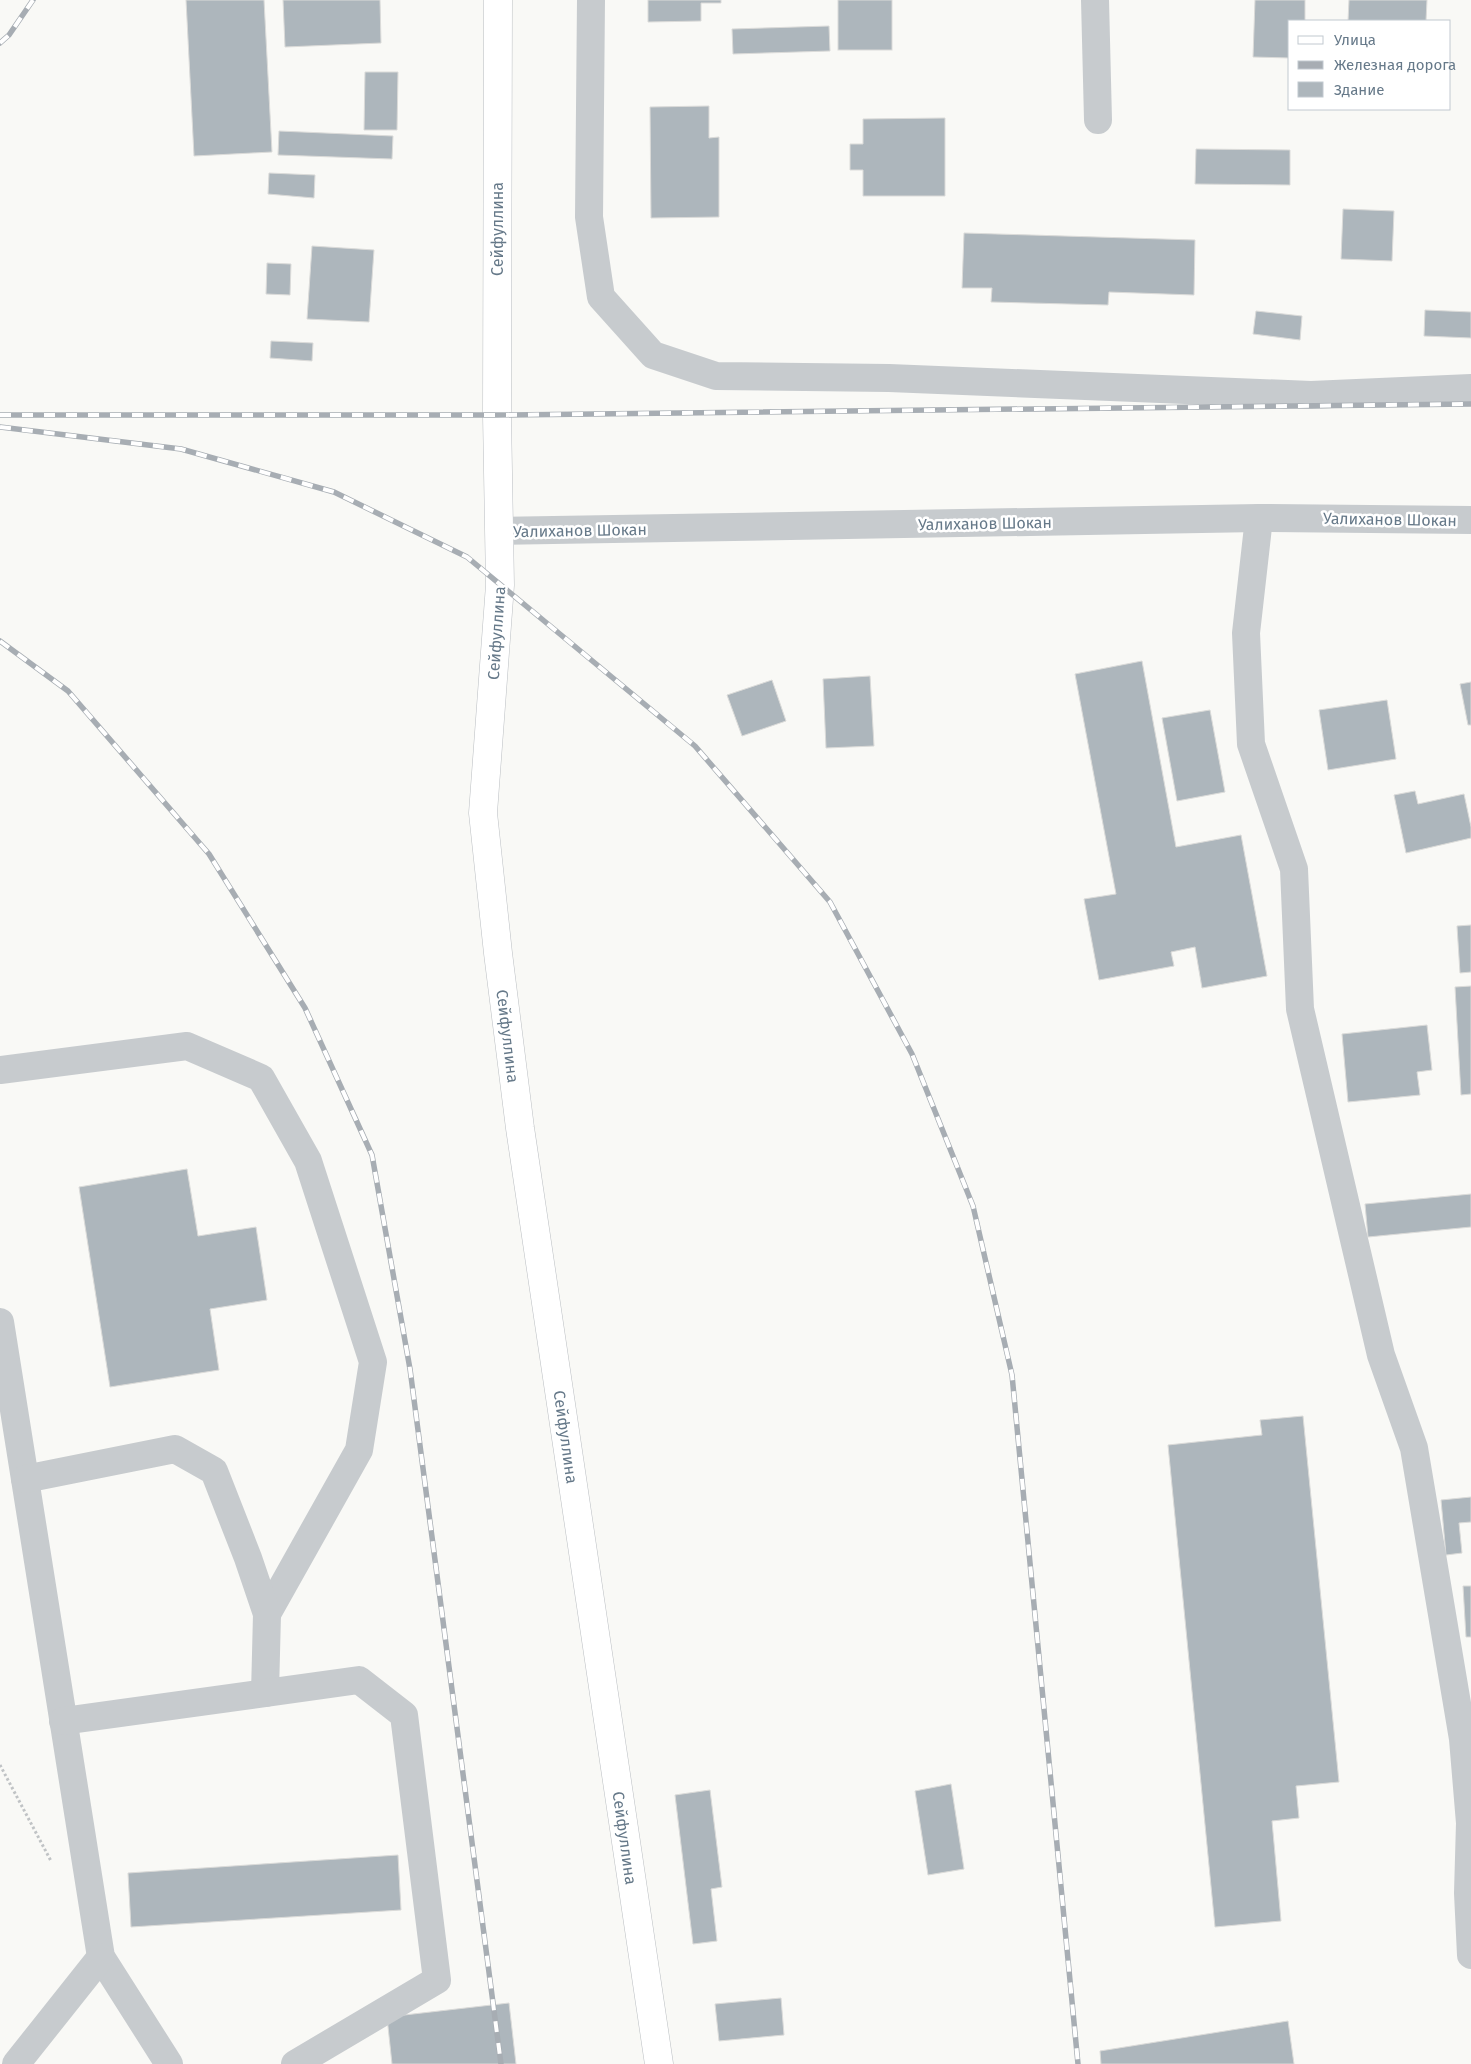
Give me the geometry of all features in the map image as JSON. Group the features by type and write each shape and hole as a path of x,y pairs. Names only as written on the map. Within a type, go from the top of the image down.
{"main road":[{"name":"Сейфуллина","path":"498,0 497,415 500,585 483,813 497,944 522,1137 659,2064"}],"street":[{"path":"592,0 589,217 601,297 653,355 716,376 889,378 1311,395 1471,388"},
{"path":"1095,0 1098,120"},
{"name":"Уалиханов Шокан","path":"500,531 1259,518 1471,520"},
{"path":"1259,518 1246,633 1250,744 1294,869 1300,1009 1380,1355 1414,1448 1463,1739 1470,1823 1468,1894 1471,1955"},
{"path":"0,1070 187,1046 262,1078 308,1161 373,1362 359,1450 267,1614"},
{"path":"0,1322 6,1398 25,1479 101,1957 169,2064"},
{"path":"25,1479 175,1449 214,1471 248,1558 267,1614 265,1693"},
{"path":"63,1721 359,1680 404,1715 437,1980 296,2064"},
{"path":"16,2064 101,1957"}],"building":[{"path":"186,0 264,0 272,152 194,156"},
{"path":"283,0 380,0 381,43 285,47"},
{"path":"648,0 721,0 721,3 701,3 701,21 648,22"},
{"path":"838,0 892,0 892,50 838,50"},
{"path":"1255,0 1305,0 1305,20 1288,20 1288,58 1253,57"},
{"path":"1349,0 1427,0 1426,20 1348,20"},
{"path":"829,26 830,51 733,54 732,29"},
{"path":"365,72 398,72 397,130 364,130"},
{"path":"709,106 709,138 719,137 719,217 651,218 650,107"},
{"path":"945,118 945,196 863,196 863,170 850,170 850,144 863,144 863,119"},
{"path":"279,131 393,136 392,159 278,155"},
{"path":"1196,149 1290,150 1290,185 1195,184"},
{"path":"269,173 315,175 314,198 268,194"},
{"path":"1343,209 1394,211 1392,261 1341,259"},
{"path":"964,233 1195,240 1194,295 1109,292 1108,305 991,302 992,288 962,288"},
{"path":"312,246 374,250 369,322 307,319"},
{"path":"267,263 291,264 290,295 266,294"},
{"path":"1425,310 1471,312 1471,338 1424,336"},
{"path":"1256,311 1302,316 1300,340 1253,334"},
{"path":"271,341 313,343 312,361 270,358"},
{"path":"1142,661 1176,847 1241,835 1267,976 1202,988 1195,947 1171,952 1174,966 1099,980 1084,899 1116,894 1075,674"},
{"path":"870,676 874,746 826,748 823,679"},
{"path":"772,680 786,721 742,736 727,695"},
{"path":"1471,682 1471,725 1468,725 1460,684"},
{"path":"1387,700 1396,759 1328,770 1319,710"},
{"path":"1210,710 1225,792 1177,801 1162,718"},
{"path":"1415,791 1418,804 1464,794 1471,827 1471,838 1406,853 1394,795"},
{"path":"1471,925 1471,972 1460,973 1457,926"},
{"path":"1471,986 1471,1094 1461,1095 1455,987"},
{"path":"1427,1025 1432,1070 1417,1072 1420,1095 1348,1102 1342,1034"},
{"path":"187,1169 198,1236 256,1227 267,1300 210,1309 219,1370 110,1387 79,1187"},
{"path":"1471,1194 1471,1227 1368,1237 1365,1204"},
{"path":"1303,1416 1339,1782 1296,1786 1299,1818 1272,1821 1281,1921 1215,1927 1168,1445 1262,1435 1260,1420"},
{"path":"1471,1497 1471,1522 1459,1523 1462,1553 1446,1555 1441,1500"},
{"path":"1463,1586 1471,1586 1471,1637 1466,1637"},
{"path":"951,1784 964,1869 928,1875 915,1791"},
{"path":"710,1790 722,1887 711,1889 717,1941 693,1944 675,1795"},
{"path":"398,1855 401,1910 131,1927 128,1873"},
{"path":"781,1998 784,2035 719,2041 715,2004"},
{"path":"509,2003 516,2064 392,2064 387,2017"},
{"path":"1288,2021 1294,2064 1101,2064 1100,2051"}],"railway":[{"path":"0,43 9,35 33,0"},
{"path":"0,415 497,415 1471,404"},
{"path":"0,427 181,449 334,492 467,557 695,746 830,902 912,1054 973,1206 1012,1375 1078,2064"},
{"path":"0,641 68,691 209,854 305,1008 372,1155 410,1369 501,2064"}]}
